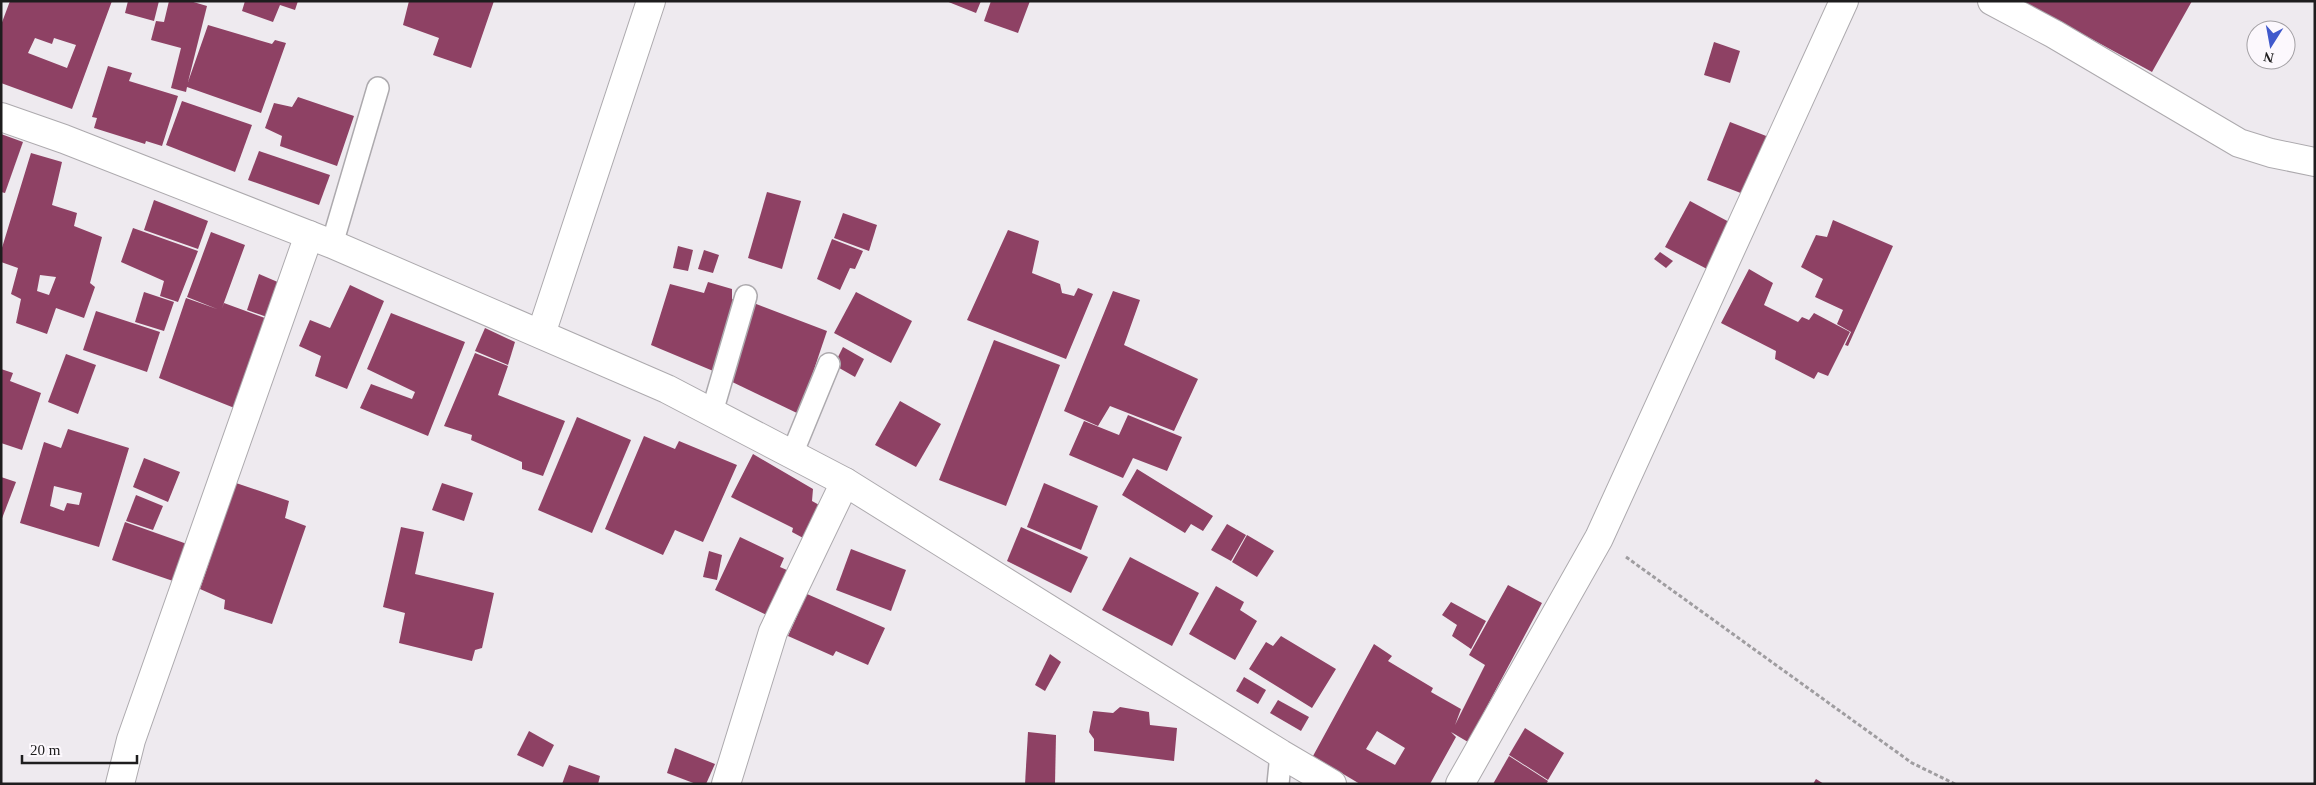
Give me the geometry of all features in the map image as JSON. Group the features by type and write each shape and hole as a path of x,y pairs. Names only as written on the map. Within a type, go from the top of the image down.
{"street":[{"path":"542,334 650,1"},
{"path":"1460,784 1599,538 1844,1"},
{"path":"1992,1 2054,34 2239,143 2271,154 2315,162"},
{"path":"1,117 321,239 667,388 845,482 1332,784"},
{"path":"120,784 131,740 321,239"},
{"path":"726,784 773,632 845,482"}],"lane":[{"path":"321,239 378,88"},
{"path":"712,412 746,296"},
{"path":"792,454 829,364"},
{"path":"1278,784 1281,754"}],"path":[{"path":"1599,538 1912,763 1955,784"}],"building":[{"path":"10,1 112,1 72,109 1,83 1,25","holes":["35,38 52,44 54,38 76,45 67,68 28,53"]},
{"path":"128,1 159,1 154,21 125,13"},
{"path":"169,1 190,1 207,6 188,82 208,25 272,44 275,40 286,43 261,113 187,87 186,92 171,88 181,48 151,40 156,21 164,22"},
{"path":"245,1 298,1 295,10 280,5 273,22 242,11"},
{"path":"409,1 494,1 471,68 433,55 439,38 403,25"},
{"path":"946,1 981,1 976,13"},
{"path":"991,1 1030,1 1018,33 984,21"},
{"path":"2022,1 2192,1 2152,72"},
{"path":"1714,42 1740,51 1730,83 1704,75"},
{"path":"108,66 132,73 129,81 178,96 162,146 146,141 145,144 94,128 97,118 92,117"},
{"path":"298,97 354,116 337,166 280,146 282,136 265,128 274,103 292,107"},
{"path":"182,101 252,125 235,172 166,145"},
{"path":"1730,122 1774,139 1751,197 1707,180"},
{"path":"1,134 23,142 5,193 1,192"},
{"path":"259,151 330,175 319,205 248,180"},
{"path":"31,153 62,162 52,205 77,213 74,226 102,237 90,283 95,287 84,318 56,308 47,334 16,323 21,299 11,294 18,268 1,262 1,251","holes":["40,275 56,277 49,295 37,291"]},
{"path":"767,192 801,201 782,269 748,258"},
{"path":"154,200 208,221 198,249 144,230"},
{"path":"1690,201 1731,223 1707,269 1665,247"},
{"path":"843,213 877,225 869,251 834,238"},
{"path":"1833,220 1893,246 1848,346 1845,345 1851,332 1837,324 1843,310 1815,297 1823,279 1801,267 1816,235 1827,237"},
{"path":"133,228 198,251 178,302 160,296 164,281 121,262"},
{"path":"1008,230 1039,241 1032,273 1060,284 1062,293 1074,296 1078,288 1093,294 1066,359 967,320"},
{"path":"211,232 245,245 222,308 224,303 273,321 242,411 159,378 186,298 217,309 187,297"},
{"path":"832,239 863,251 855,269 850,268 840,290 817,279"},
{"path":"678,246 693,250 688,271 673,268"},
{"path":"704,250 719,255 713,273 698,269"},
{"path":"1660,252 1673,261 1666,268 1654,259"},
{"path":"1749,269 1773,283 1764,305 1798,322 1802,317 1809,320 1814,313 1850,332 1828,376 1818,372 1814,379 1775,359 1776,351 1721,323"},
{"path":"259,274 280,283 267,317 247,310"},
{"path":"708,282 732,289 732,299 740,303 718,373 651,345 670,284 704,293"},
{"path":"350,285 384,301 347,389 315,376 321,356 299,346 310,320 330,328"},
{"path":"1113,291 1140,300 1124,345 1198,379 1174,431 1110,406 1098,426 1064,411"},
{"path":"144,292 174,302 164,331 135,322"},
{"path":"856,292 912,321 891,363 834,333"},
{"path":"751,302 827,331 799,414 726,379"},
{"path":"96,311 160,332 147,372 83,350"},
{"path":"391,313 465,342 428,436 360,408 371,384 412,399 415,392 367,369"},
{"path":"485,328 515,342 508,365 475,351"},
{"path":"994,340 1060,365 1006,506 939,480"},
{"path":"843,347 864,359 855,377 834,365"},
{"path":"475,353 508,366 498,395 565,421 543,476 522,469 522,462 471,440 472,435 444,426"},
{"path":"66,354 96,365 78,414 48,402"},
{"path":"1,369 13,373 10,381 41,393 22,450 1,443"},
{"path":"900,401 941,424 916,467 875,445"},
{"path":"1128,415 1182,437 1167,471 1133,458 1123,478 1069,455 1084,421 1119,435"},
{"path":"577,417 631,440 592,533 538,510"},
{"path":"68,429 129,448 99,547 20,523 44,442 61,448","holes":["54,486 82,493 79,505 67,503 64,511 50,506"]},
{"path":"644,436 675,449 679,441 737,465 703,542 675,530 663,555 605,529"},
{"path":"753,454 813,489 812,501 821,506 805,539 792,532 793,528 731,497"},
{"path":"144,458 180,472 168,502 133,487"},
{"path":"1137,469 1213,516 1203,531 1191,524 1185,533 1122,495"},
{"path":"1,477 16,482 1,521"},
{"path":"236,483 289,501 285,518 306,526 272,624 224,609 225,600 200,589"},
{"path":"442,483 473,493 464,521 432,510"},
{"path":"1044,483 1098,506 1081,550 1027,527"},
{"path":"136,495 163,506 153,530 126,521"},
{"path":"125,522 187,544 173,581 112,560"},
{"path":"1227,524 1246,535 1231,561 1211,550"},
{"path":"401,527 424,532 415,574 494,593 482,648 475,650 472,661 399,643 405,613 383,607"},
{"path":"1021,527 1088,557 1071,593 1007,561"},
{"path":"1247,535 1274,551 1257,577 1232,562"},
{"path":"740,537 784,558 780,567 796,574 775,619 715,590"},
{"path":"851,549 906,570 891,611 836,590"},
{"path":"709,551 722,555 717,580 703,577"},
{"path":"1130,557 1199,593 1172,646 1102,610"},
{"path":"1508,585 1542,603 1468,742 1451,732 1456,737 1430,784 1360,784 1313,756 1374,644 1392,656 1388,661 1433,688 1431,692 1461,709 1455,725 1485,665 1469,655","holes":["1377,731 1405,748 1395,765 1366,749"]},
{"path":"1216,586 1244,602 1240,610 1257,621 1235,660 1189,634"},
{"path":"807,594 885,628 868,665 836,651 833,656 788,636"},
{"path":"1451,602 1486,621 1471,649 1452,636 1457,625 1442,615"},
{"path":"1281,636 1336,669 1312,708 1249,669 1266,642 1273,646"},
{"path":"1050,654 1061,662 1045,691 1035,685"},
{"path":"1244,677 1266,690 1258,704 1236,691"},
{"path":"1278,700 1309,717 1301,731 1270,713"},
{"path":"1120,707 1149,712 1150,725 1177,728 1174,761 1094,751 1094,739 1089,732 1093,711 1113,713"},
{"path":"1525,728 1564,753 1548,780 1509,755"},
{"path":"529,731 554,745 543,767 517,755"},
{"path":"1028,732 1056,735 1055,784 1025,784"},
{"path":"675,748 715,764 706,784 696,784 667,773"},
{"path":"1509,756 1548,781 1546,784 1493,784"},
{"path":"569,765 600,776 598,784 562,784"},
{"path":"1816,779 1824,784 1813,784"}]}
